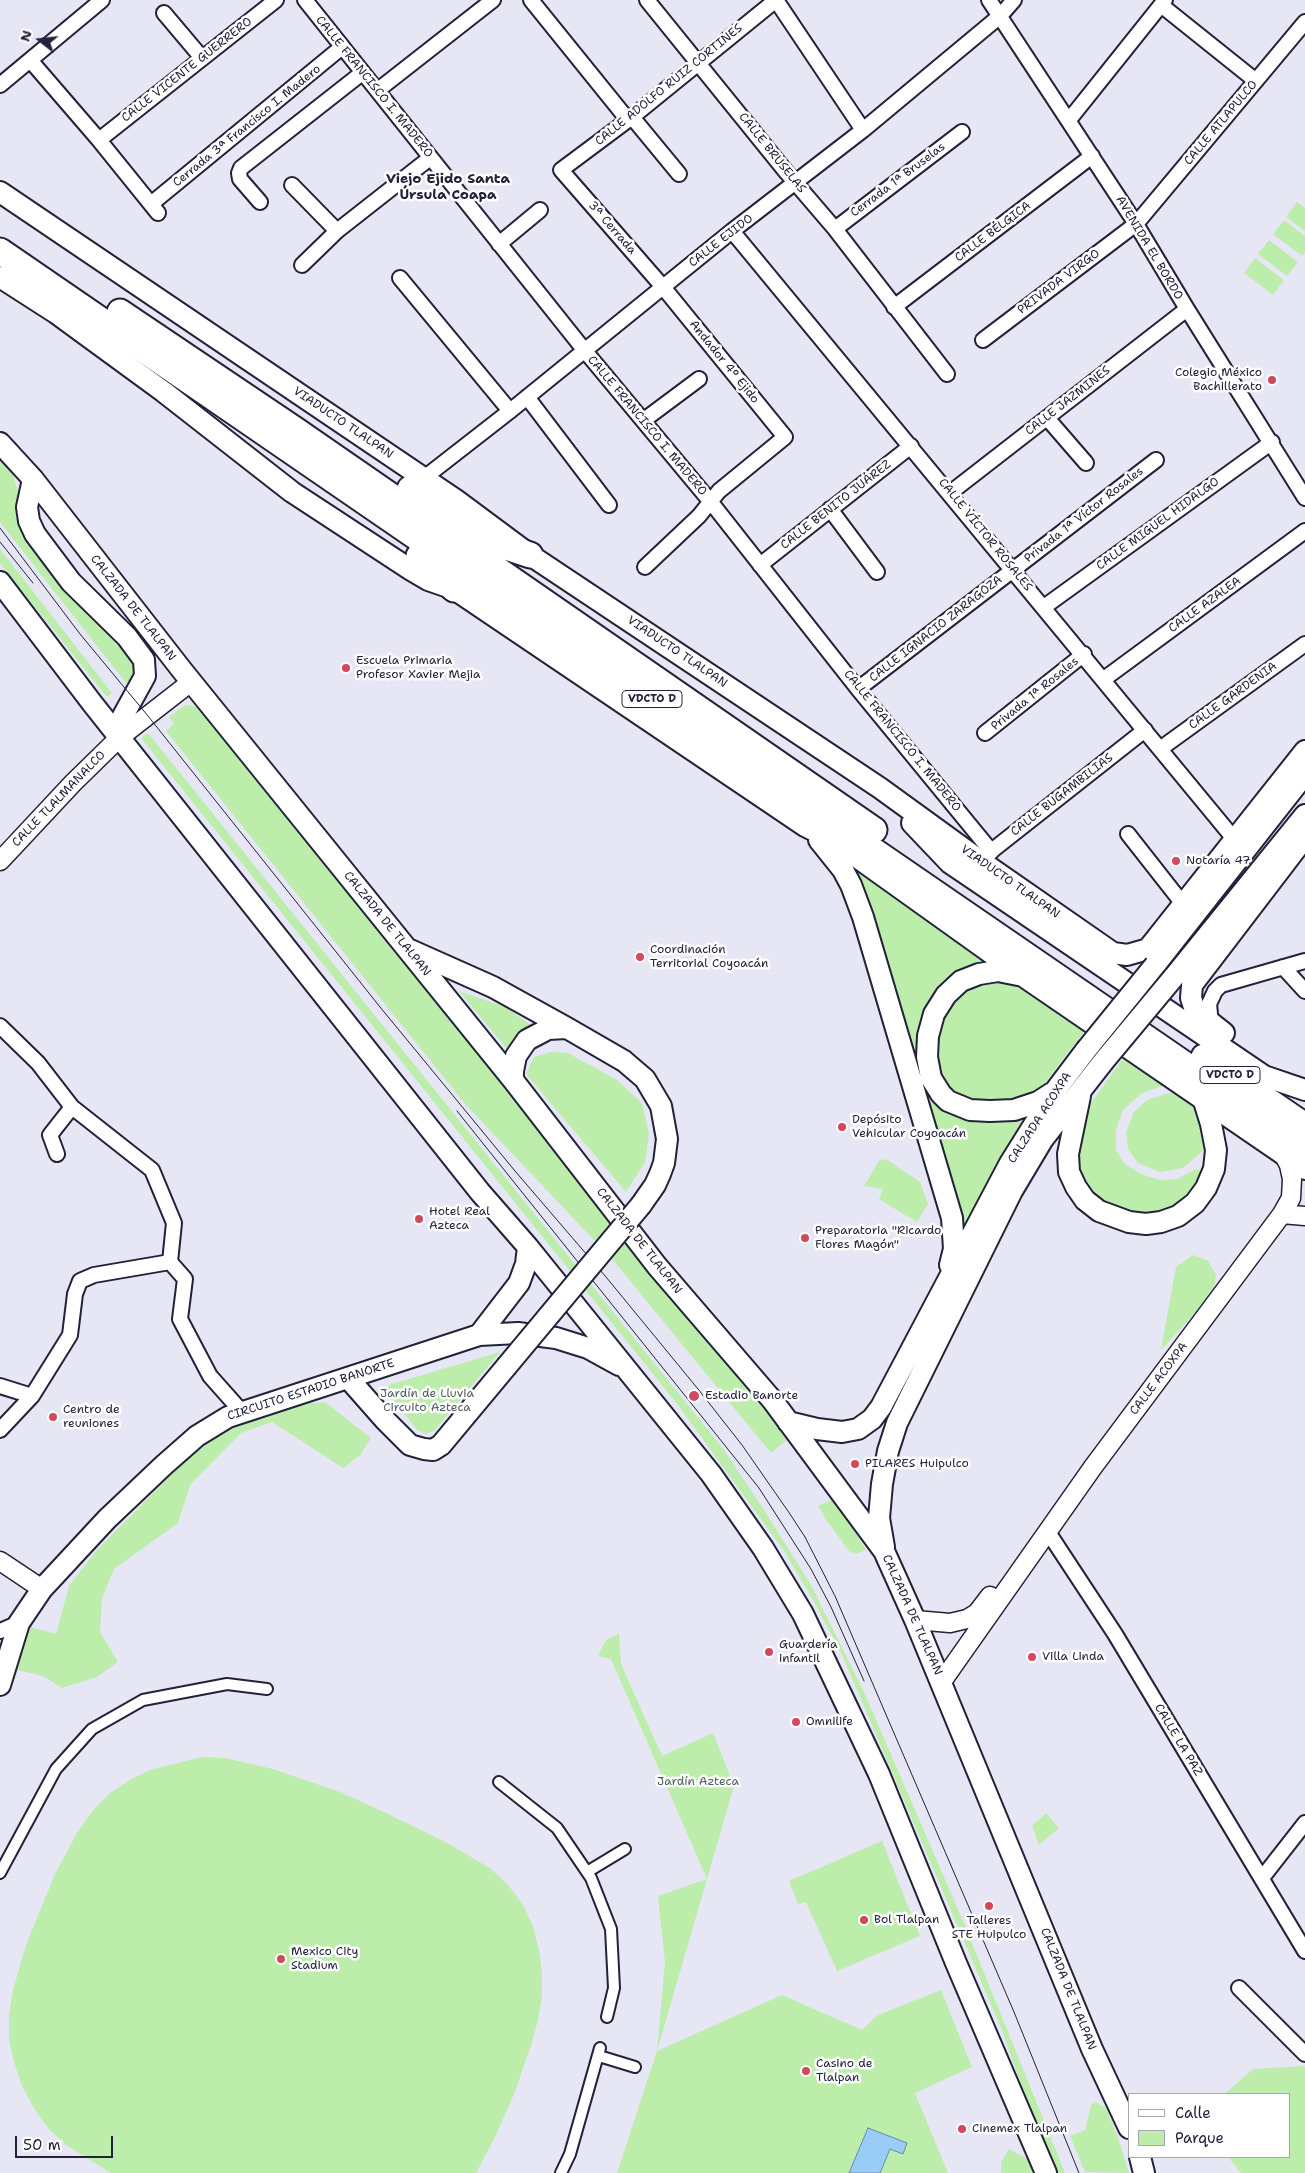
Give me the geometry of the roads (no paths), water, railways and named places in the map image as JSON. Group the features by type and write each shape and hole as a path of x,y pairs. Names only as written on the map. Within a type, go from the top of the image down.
{"highway":[{"name":"VDCTO D","path":"0,232 268,412 751,744 953,886 1305,1126"},
{"name":"VDCTO D","path":"0,251 1293,1150"},
{"path":"268,412 292,415 310,423 433,504 503,546 530,555"},
{"path":"304,461 334,496 432,566 454,589"}],"main road":[{"name":"VIADUCTO TLALPAN","path":"0,192 424,478 530,555 987,857 1107,950 1120,955 1134,954 1148,949 1305,751"},
{"path":"0,277 56,313 292,492 411,570 428,580 454,589 805,826 833,840 1026,978 1203,1098 1293,1150 1305,1169"},
{"name":"CALZADA DE TLALPAN","path":"0,443 33,479 191,682 513,1080 657,1266 788,1422 884,1551 942,1682 1092,2049 1128,2126"},
{"path":"33,479 27,507 29,522 35,534 71,582 127,637 144,660 145,676 123,716 120,738"},
{"path":"0,582 120,738 480,1192 528,1247 711,1474 763,1548 803,1614 879,1774 956,1963 1046,2173"},
{"name":"CALZADA ACOXPA","path":"788,1422 817,1429 842,1432 858,1429 872,1419 881,1407 1010,1163 1055,1091 1305,774"},
{"path":"880,788 950,863 1264,1076 1305,1090"},
{"name":"CALZADA ACOXPA","path":"884,1551 879,1518 882,1484 888,1451 897,1423 1012,1191 1043,1139 1082,1088 1305,815"},
{"path":"805,826 826,847 843,870 863,917 952,1218 954,1249 946,1283"},
{"path":"1305,837 1195,980 1191,998 1195,1010 1211,1024 1305,1090"},
{"path":"348,1378 410,1445 433,1450 441,1445 641,1205 655,1185 664,1163 666,1128 661,1106 651,1087 638,1071 609,1052 492,987 406,948"},
{"path":"1026,978 1008,972 988,972 970,977 954,987 939,1004 930,1025 926,1046 929,1072 941,1094 955,1105 970,1110 990,1112 1014,1110 1038,1102 1055,1091"},
{"path":"513,1080 516,1056 527,1040 548,1028 566,1028"},
{"path":"1082,1088 1070,1135 1068,1154 1069,1172 1072,1179 1085,1200 1099,1211 1122,1220 1146,1224 1161,1222 1178,1216 1195,1203 1206,1188 1214,1169 1216,1150 1203,1098"},
{"path":"479,1335 519,1282 526,1264 528,1247"},
{"name":"CIRCUITO ESTADIO BANORTE","path":"0,1684 19,1623 42,1588 107,1519 180,1450 216,1424 242,1412 479,1335 518,1333 556,1338 588,1348 630,1372"}],"street":[{"path":"0,85 102,0"},
{"name":"CALLE VICENTE GUERRERO","path":"99,140 276,0"},
{"name":"CALLE FRANCISCO I. MADERO","path":"305,0 585,351 710,501 858,688 987,857"},
{"path":"378,90 493,0"},
{"path":"531,0 630,119 680,174"},
{"name":"CALLE BRUSELAS","path":"648,0 795,183 834,228 946,374"},
{"path":"776,0 863,130"},
{"name":"CALLE ADOLFO RUIZ CORTINES","path":"561,170 630,119 776,0"},
{"name":"AVENIDA EL BORDO","path":"990,0 1136,224 1187,310 1272,442 1305,498"},
{"name":"CALLE EJIDO","path":"424,478 585,351 732,231 863,130 1000,16 1014,0"},
{"path":"1069,120 1164,2 1256,81"},
{"path":"164,13 202,58"},
{"name":"CALLE ATLAPULCO","path":"1136,224 1305,22"},
{"name":"Cerrada 3ª Francisco I. Madero","path":"99,140 154,209 342,47"},
{"path":"30,60 99,140"},
{"path":"260,202 240,178 241,168 362,72"},
{"name":"Cerrada 1ª Bruselas","path":"834,228 962,132"},
{"name":"CALLE BÉLGICA","path":"894,307 1092,156"},
{"path":"302,266 337,231 430,158"},
{"name":"3ª Cerrada","path":"561,170 663,287"},
{"path":"292,185 337,231"},
{"path":"499,244 540,210"},
{"name":"PRIVADA VIRGO","path":"982,340 1136,224"},
{"name":"CALLE VÍCTOR ROSALES","path":"732,231 1084,654 1235,840"},
{"path":"400,278 510,411"},
{"name":"Andador 4º Ejido","path":"663,287 785,437 719,491 710,501"},
{"name":"CALLE JAZMINES","path":"950,493 1187,310"},
{"path":"644,420 700,379"},
{"path":"527,397 609,505"},
{"path":"1047,418 1086,464"},
{"name":"CALLE MIGUEL HIDALGO","path":"1044,607 1272,442"},
{"name":"CALLE BENITO JUÁREZ","path":"760,565 911,446"},
{"name":"Privada 1ª Víctor Rosales","path":"1013,570 1156,460"},
{"path":"646,567 698,516 710,501"},
{"path":"830,509 877,572"},
{"name":"CALLE AZALEA","path":"1104,679 1305,531"},
{"name":"CALLE IGNACIO ZARAGOZA","path":"858,688 1013,570"},
{"name":"CALLE GARDENIA","path":"1160,749 1305,644"},
{"name":"Privada 1ª Rosales","path":"986,733 1084,654"},
{"name":"CALLE TLALMANALCO","path":"0,861 73,783 120,738 191,682"},
{"name":"CALLE BUGAMBILIAS","path":"987,857 1145,730"},
{"path":"1128,834 1183,904"},
{"path":"1212,958 1210,973 1212,978 1220,985"},
{"path":"1211,1024 1209,1004 1220,985 1305,961"},
{"path":"1283,967 1305,992"},
{"path":"0,1026 38,1063 72,1107 152,1170 174,1223 170,1262 185,1279 180,1318 210,1376 242,1412"},
{"path":"57,1154 50,1135 72,1107"},
{"name":"CALLE ACOXPA","path":"942,1682 1099,1460 1282,1214 1290,1198 1292,1179 1289,1165 1293,1150"},
{"path":"1282,1214 1305,1216"},
{"path":"0,1430 32,1396 70,1335 75,1294 80,1281 94,1275 170,1262"},
{"path":"0,1386 32,1396"},
{"name":"CALLE ACOXPA","path":"915,1620 950,1622 967,1619 977,1613 1020,1556 1043,1539"},
{"name":"CALLE LA PAZ","path":"1043,1539 1099,1607 1226,1822 1305,1951"},
{"path":"0,1561 42,1588"},
{"path":"0,1631 19,1623"},
{"path":"0,1873 56,1769 92,1729 143,1700 227,1684 267,1689"},
{"path":"499,1782 557,1828 587,1872 611,1929 614,1988 607,2017"},
{"path":"1262,1878 1305,1823"},
{"path":"587,1872 625,1849"},
{"path":"1239,1988 1305,2054"},
{"path":"560,2173 570,2154 600,2052 635,2066"}],"water":[{"path":"868,2128 907,2143 903,2154 890,2149 880,2173 849,2173"}],"tram line":[{"path":"0,528 80,634 148,716 380,1007 698,1389 742,1445 790,1514 805,1537 835,1596 1014,2012 1079,2173"},
{"path":"0,542 33,583"},
{"path":"457,1111 759,1488 811,1569 831,1607 864,1681"}],"place":[{"name":"Colegio México Bachillerato","path":"1272,380"},
{"name":"Escuela Primaria Profesor Xavier Mejia","path":"346,668"},
{"name":"Notaría 47","path":"1176,861"},
{"name":"Coordinación Territorial Coyoacán","path":"640,957"},
{"name":"Depósito Vehicular Coyoacán","path":"842,1127"},
{"name":"Hotel Real Azteca","path":"419,1219"},
{"name":"Preparatoria \"Ricardo Flores Magón\"","path":"805,1238"},
{"name":"Estadio Banorte","path":"694,1396"},
{"name":"Centro de reuniones","path":"53,1417"},
{"name":"PILARES Huipulco","path":"855,1464"},
{"name":"Guardería infantil","path":"769,1652"},
{"name":"Villa Linda","path":"1032,1657"},
{"name":"Omnilife","path":"796,1722"},
{"name":"Talleres STE Huipulco","path":"989,1906"},
{"name":"Bol Tlalpan","path":"864,1920"},
{"name":"Mexico City Stadium","path":"281,1959"},
{"name":"Casino de Tlalpan","path":"806,2071"},
{"name":"Cinemex Tlalpan","path":"962,2129"}],"district":[{"name":"Viejo Ejido Santa Úrsula Coapa","path":"448,187"}],"park label":[{"name":"Jardín de Lluvia Circuito Azteca","path":"427,1401"},
{"name":"Jardín Azteca","path":"698,1782"}]}
